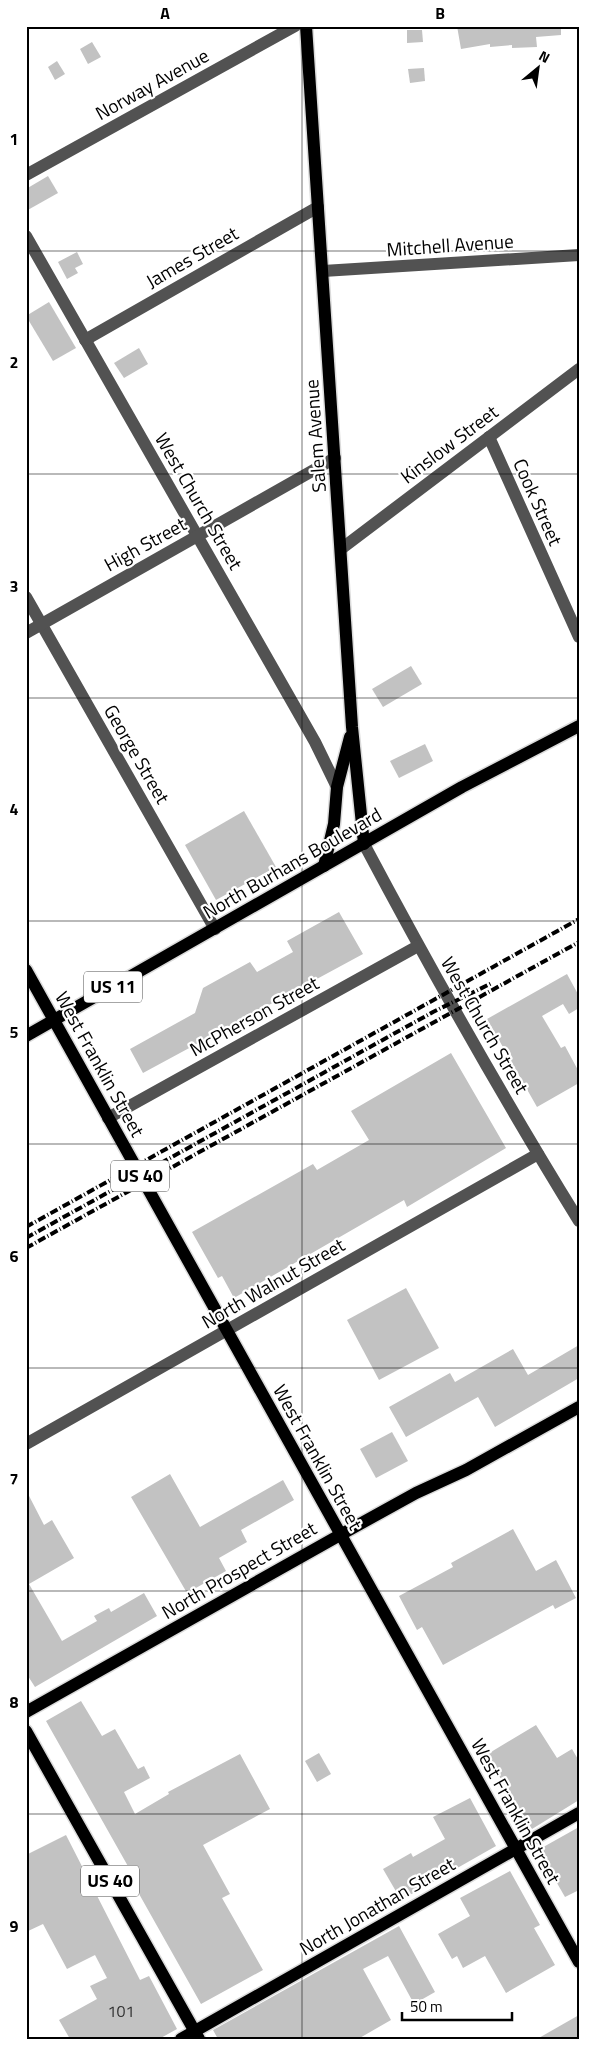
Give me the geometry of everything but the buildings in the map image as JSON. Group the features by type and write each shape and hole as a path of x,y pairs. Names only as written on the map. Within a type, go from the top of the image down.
{"main road":[{"name":"Salem Avenue","path":"306,26 342,549 352,727 364,844"},
{"name":"North Burhans Boulevard","path":"26,1036 462,787 579,726"},
{"path":"324,866 334,824 337,787 352,727"},
{"name":"West Franklin Street","path":"26,970 579,1962"},
{"name":"North Prospect Street","path":"26,1712 416,1493 466,1470 579,1407"},
{"name":"US 40","path":"26,1731 196,2035"},
{"name":"North Jonathan Street","path":"181,2039 196,2035 579,1813"}],"street":[{"name":"Norway Avenue","path":"26,175 295,26"},
{"name":"James Street","path":"85,340 318,208"},
{"name":"West Church Street","path":"26,236 315,742 337,787"},
{"name":"Mitchell Avenue","path":"323,272 579,255"},
{"name":"Kinslow Street","path":"342,549 579,369"},
{"name":"Cook Street","path":"489,438 579,637"},
{"name":"High Street","path":"26,633 335,458"},
{"name":"George Street","path":"26,597 215,929"},
{"name":"West Church Street","path":"364,844 418,946 538,1154 579,1221"},
{"name":"McPherson Street","path":"108,1118 418,946"},
{"name":"North Walnut Street","path":"26,1444 538,1154"}],"railway":[{"path":"26,1227 579,919"},
{"path":"26,1248 579,942"},
{"path":"26,1238 433,1012 492,983"}]}
